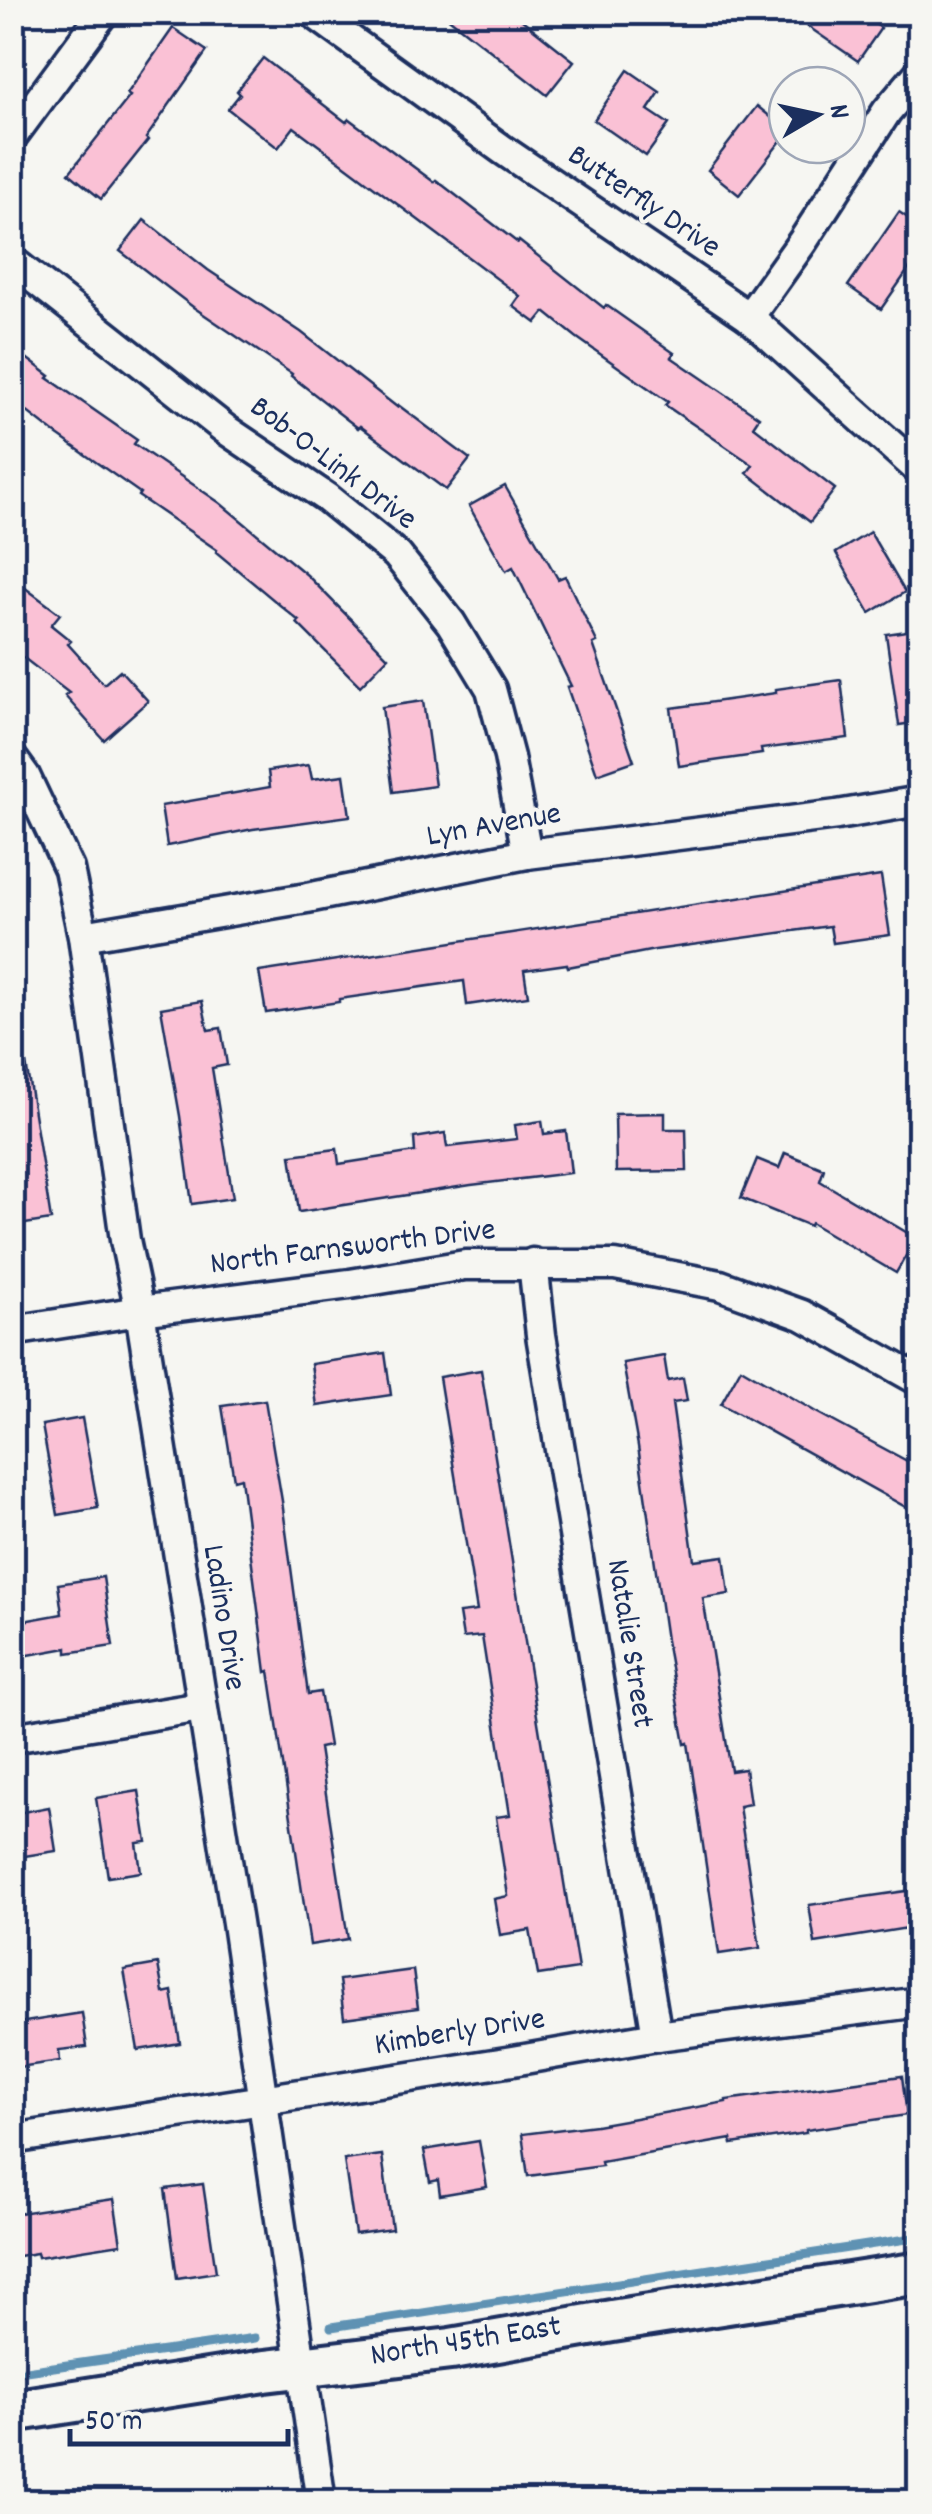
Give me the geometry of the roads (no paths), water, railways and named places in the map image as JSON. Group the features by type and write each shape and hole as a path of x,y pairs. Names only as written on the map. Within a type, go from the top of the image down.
{"main road":[{"name":"North 45th East","path":"12,2412 451,2348 920,2273"}],"street":[{"path":"12,137 104,12"},
{"name":"Butterfly Drive","path":"312,12 502,150 750,317 920,471"},
{"path":"750,317 887,111 920,72"},
{"name":"Bob-O-Link Drive","path":"12,261 225,429 328,498 398,555 451,623 491,689 527,854"},
{"name":"Ladino Drive","path":"12,758 25,776 69,868 83,936 125,1240 140,1310 263,2100 321,2502"},
{"name":"Lyn Avenue","path":"83,936 307,898 527,854 920,801"},
{"name":"Natalie Street","path":"533,1263 657,2036"},
{"name":"North Farnsworth Drive","path":"12,1332 466,1264 615,1265 720,1285 802,1315 920,1382"},
{"path":"12,1738 201,1708"},
{"name":"Kimberly Drive","path":"12,2139 657,2036 920,2002"}],"waterway":[{"path":"331,2327 920,2237"},
{"path":"12,2373 255,2338"}]}
